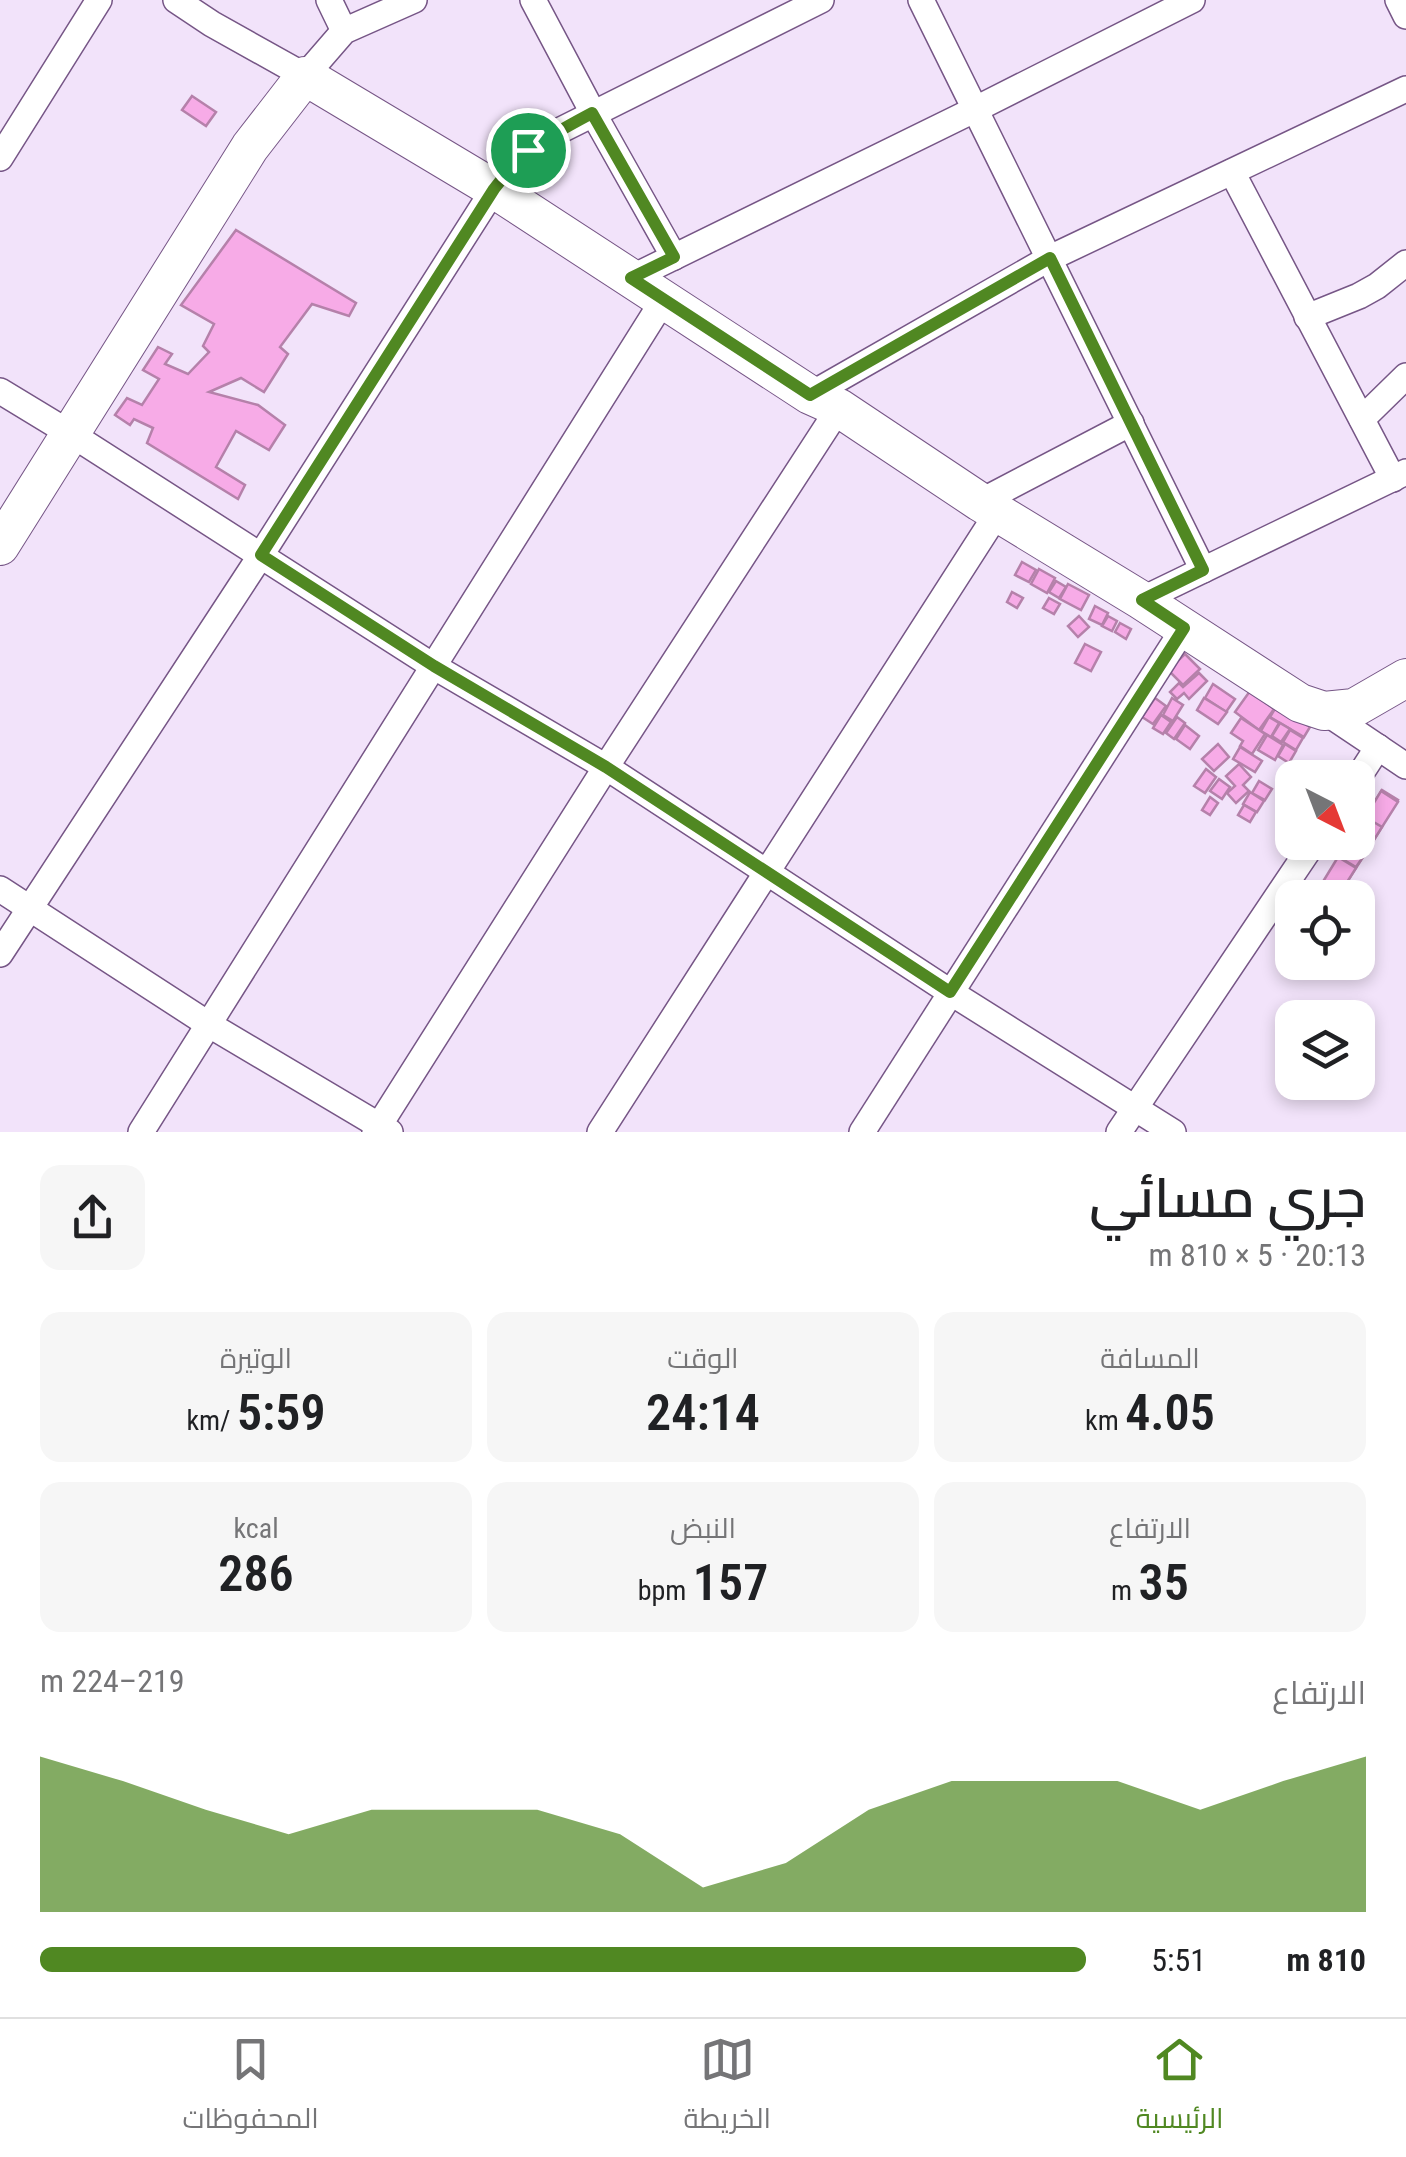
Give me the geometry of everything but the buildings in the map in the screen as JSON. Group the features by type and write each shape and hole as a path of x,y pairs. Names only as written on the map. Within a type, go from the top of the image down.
{"street":[{"path":"0,158 100,0"},
{"path":"176,0 494,189 989,507 1142,600 1285,694 1324,711 1406,766"},
{"path":"329,0 344,31"},
{"path":"0,546 250,147 344,31 414,0"},
{"path":"533,0 674,257"},
{"path":"0,954 511,166 546,137 821,0"},
{"path":"921,0 1203,570"},
{"path":"631,278 976,110 1164,6 1192,0"},
{"path":"1398,0 1406,16"},
{"path":"0,889 208,1024 382,1130 606,767 824,401 1050,258 1406,89"},
{"path":"1142,600 1399,476 1362,420 1232,172"},
{"path":"1308,317 1359,296 1406,263"},
{"path":"141,1132 664,298"},
{"path":"1362,420 1406,376"},
{"path":"0,391 434,666 606,767 1173,1132"},
{"path":"600,1132 767,872 989,507 1131,423"},
{"path":"862,1132 1184,628"},
{"path":"1324,711 1354,708 1406,678"},
{"path":"1370,760 1378,748"},
{"path":"1118,1132 1302,860"}],"route":[{"path":"592,113 674,257 631,278 810,395 1050,258 1203,570 1142,600 1184,628 950,992 606,767 434,666 261,555 494,189 528,150 592,113"}]}
